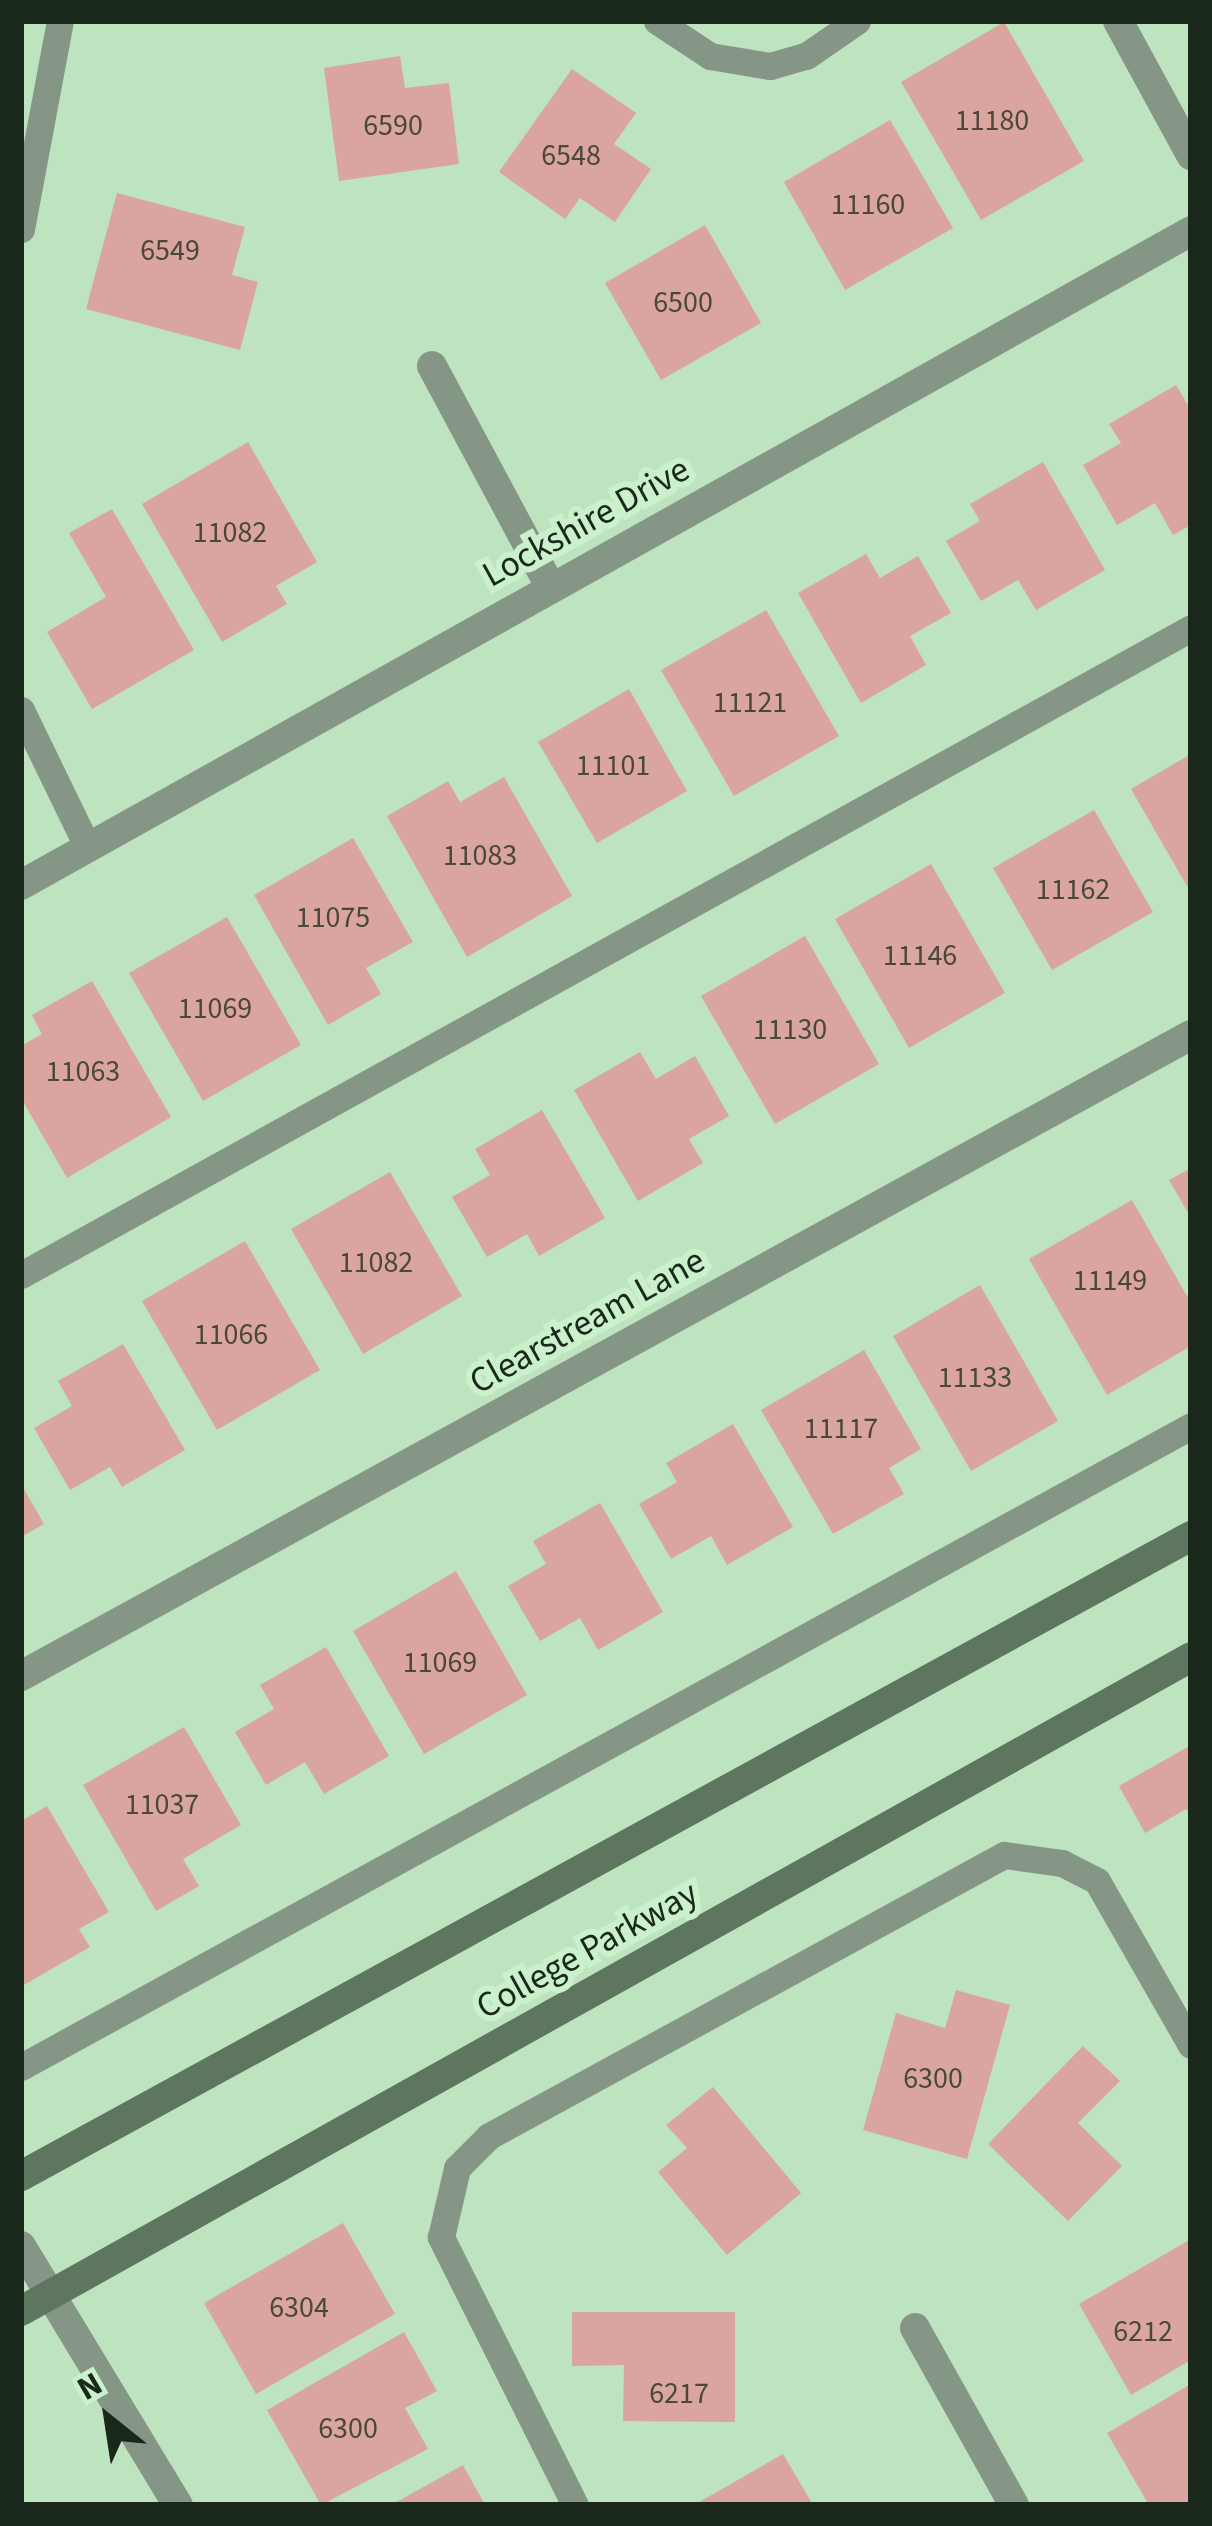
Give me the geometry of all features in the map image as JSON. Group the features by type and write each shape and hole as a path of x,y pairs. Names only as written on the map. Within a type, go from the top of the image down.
{"main road":[{"name":"College Parkway","path":"21,2176 1191,1536"},
{"name":"College Parkway","path":"21,2311 1191,1657"}],"street":[{"path":"1118,21 1191,154"},
{"name":"Lockshire Drive","path":"21,885 1191,231"},
{"path":"432,367 550,586"},
{"name":"Clearstream Lane","path":"21,1676 1191,1035"},
{"path":"21,2246 178,2505"},
{"path":"915,2328 1014,2505"}],"lane":[{"path":"21,229 60,21"},
{"path":"657,21 710,56 770,66 806,56 857,21"},
{"path":"21,1275 1191,628"},
{"path":"21,710 88,848"},
{"path":"21,2067 1191,1426"},
{"path":"575,2505 441,2237 457,2168 489,2136 1004,1856 1062,1863 1097,1881 1191,2044"}],"building":[{"path":"1004,22 1084,161 981,220 901,82"},
{"path":"400,56 405,88 449,83 459,164 339,181 324,68"},
{"path":"572,69 636,113 614,144 651,169 615,222 580,198 565,219 499,172"},
{"path":"890,120 953,228 845,290 784,182"},
{"path":"117,193 245,227 232,275 258,282 240,350 86,309"},
{"path":"705,225 761,323 661,380 605,283"},
{"path":"1176,385 1191,410 1191,525 1173,535 1155,503 1117,525 1083,465 1121,443 1109,424"},
{"path":"248,442 317,562 276,586 287,604 222,642 142,504"},
{"path":"1043,462 1105,570 1036,610 1018,580 981,601 946,541 980,521 970,504"},
{"path":"112,509 194,650 92,709 47,632 106,597 69,533"},
{"path":"866,554 880,578 918,556 951,613 910,636 926,665 861,703 798,593"},
{"path":"766,610 839,736 734,796 661,670"},
{"path":"629,689 687,791 597,843 538,742"},
{"path":"1191,754 1191,893 1131,789"},
{"path":"504,777 572,896 467,957 387,816 448,781 460,802"},
{"path":"1094,810 1153,912 1052,970 993,868"},
{"path":"353,838 413,942 366,968 381,994 328,1025 254,895"},
{"path":"931,864 1005,993 909,1048 835,919"},
{"path":"227,917 301,1045 203,1101 129,973"},
{"path":"805,936 879,1064 775,1124 701,996"},
{"path":"92,981 171,1117 67,1178 21,1098 21,1046 42,1034 32,1015"},
{"path":"640,1052 656,1079 695,1056 729,1116 689,1139 703,1163 638,1201 574,1090"},
{"path":"542,1110 605,1218 539,1256 527,1234 487,1257 452,1197 490,1175 475,1149"},
{"path":"1191,1168 1191,1218 1169,1180"},
{"path":"390,1172 462,1296 363,1354 291,1229"},
{"path":"1132,1200 1191,1303 1191,1346 1107,1395 1029,1259"},
{"path":"245,1241 320,1370 217,1430 142,1301"},
{"path":"980,1285 1058,1421 971,1471 893,1336"},
{"path":"123,1344 185,1450 122,1487 110,1467 70,1490 34,1428 72,1406 58,1381"},
{"path":"864,1350 921,1449 889,1468 904,1494 833,1534 761,1410"},
{"path":"733,1424 793,1527 727,1565 711,1536 671,1559 639,1504 677,1482 666,1463"},
{"path":"21,1484 44,1524 21,1537"},
{"path":"600,1503 663,1612 598,1650 580,1618 540,1641 508,1586 546,1564 533,1541"},
{"path":"456,1571 527,1695 424,1754 353,1631"},
{"path":"326,1647 389,1756 324,1794 305,1762 266,1785 235,1732 274,1709 260,1685"},
{"path":"184,1727 241,1825 183,1859 199,1886 156,1911 83,1785"},
{"path":"1191,1745 1191,1817 1186,1809 1145,1833 1119,1786"},
{"path":"47,1806 109,1912 79,1929 90,1947 22,1986 21,1821"},
{"path":"956,1990 1010,2005 967,2159 863,2130 896,2013 945,2028"},
{"path":"1083,2046 1120,2081 1078,2123 1122,2166 1068,2221 988,2144"},
{"path":"713,2087 801,2193 727,2255 658,2172 687,2148 666,2125"},
{"path":"343,2223 395,2314 256,2394 204,2303"},
{"path":"1191,2239 1191,2360 1131,2395 1079,2304"},
{"path":"572,2312 735,2312 735,2422 623,2421 624,2365 572,2366"},
{"path":"404,2332 437,2391 405,2408 428,2449 321,2505 267,2410"},
{"path":"1191,2384 1191,2505 1149,2505 1107,2433"},
{"path":"783,2454 813,2505 694,2505"},
{"path":"463,2465 485,2505 391,2505"}]}
